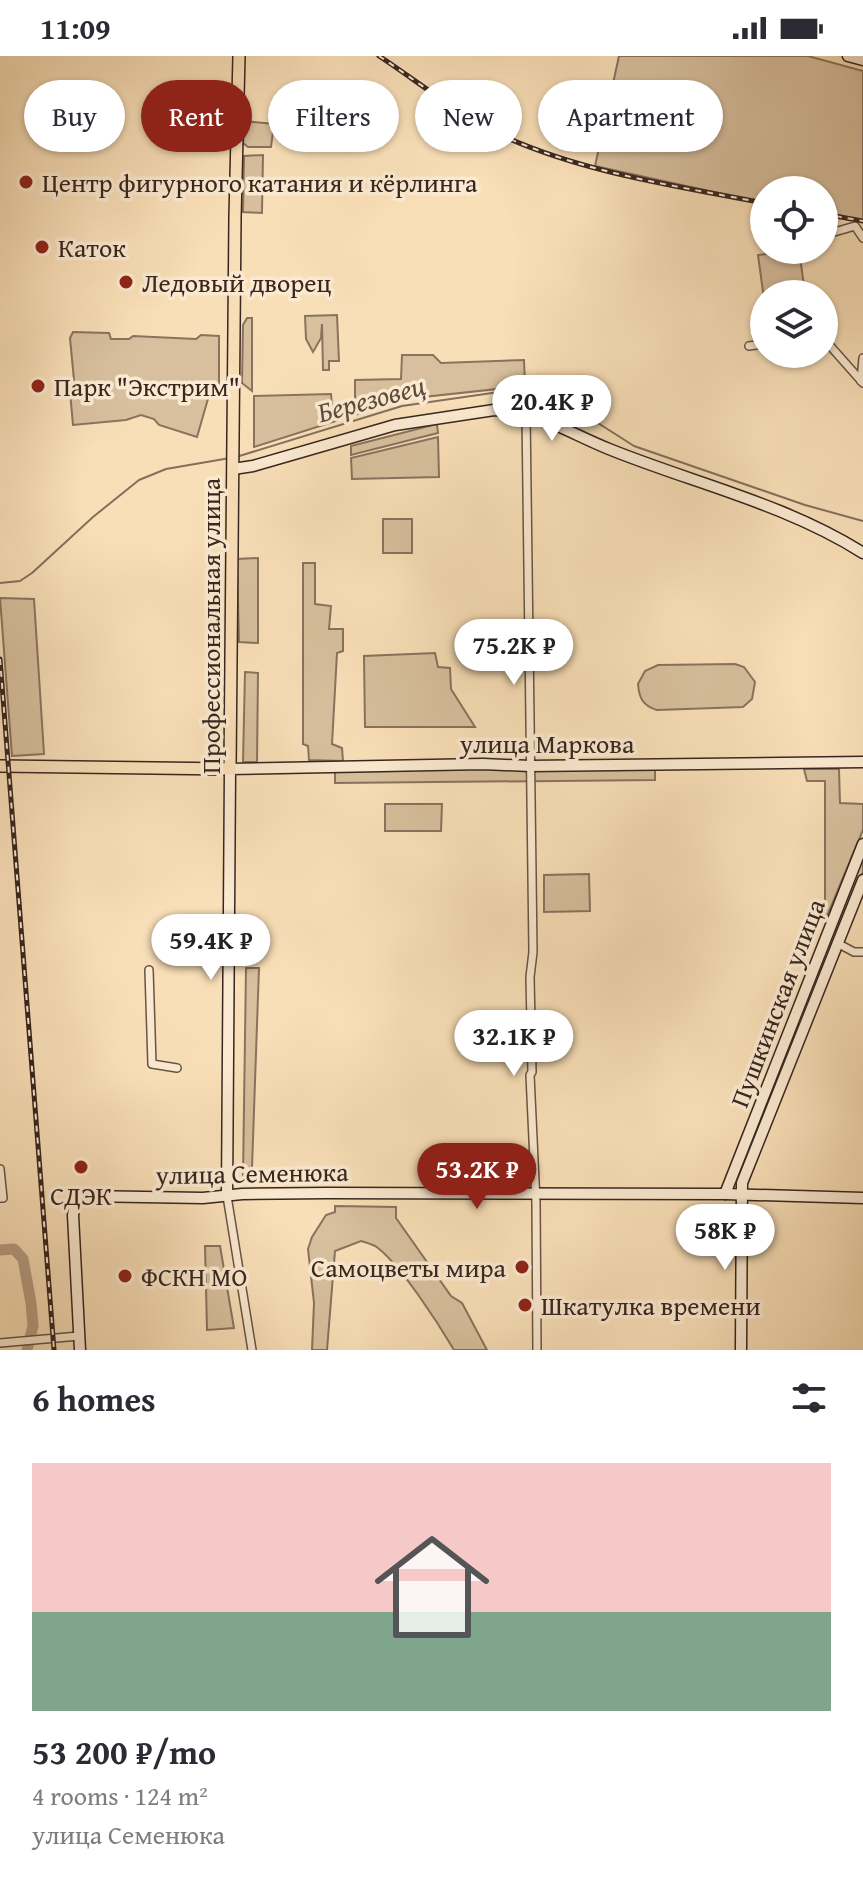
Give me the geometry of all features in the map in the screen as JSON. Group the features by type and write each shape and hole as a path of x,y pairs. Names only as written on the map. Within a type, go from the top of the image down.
{"main road":[{"name":"Профессиональная улица","path":"227,1196 239,56"},
{"path":"848,56 863,60"},
{"path":"233,461 253,466 395,425 494,410 526,413 607,449 824,529 863,553"},
{"name":"улица Маркова","path":"230,769 863,762"},
{"path":"0,766 230,769"},
{"name":"Пушкинская улица","path":"725,1194 863,847"},
{"name":"Пушкинская улица","path":"741,1350 742,1183 863,880"},
{"name":"Пушкинская улица","path":"733,1174 735,1187 742,1195"},
{"name":"улица Семенюка","path":"79,1336 73,1225 76,1201 84,1196 725,1194 863,1198"},
{"path":"79,1336 80,1350"}],"street":[{"path":"838,231 855,226 863,238"},
{"path":"838,355 862,382"},
{"path":"862,382 863,358"},
{"path":"526,413 533,952 530,1075 537,1350"},
{"path":"837,943 854,952 863,952"},
{"path":"149,970 152,1064 177,1068"},
{"path":"0,1169 1,1198"},
{"path":"227,1196 252,1348 244,1350"},
{"path":"0,1343 79,1336"}],"shaded area":[{"path":"619,56 808,56 863,71 863,221 838,217 838,176 750,176 750,200 595,166 598,152 723,152 723,80 614,80"},
{"path":"252,122 268,123 268,147 252,147"},
{"path":"263,155 262,213 243,212 244,156"},
{"path":"759,264 801,264 803,280 761,280"},
{"path":"337,315 339,361 329,361 329,370 323,370 322,324 321,338 313,352 306,339 305,316"},
{"path":"247,318 252,318 252,391 242,383 243,325"},
{"path":"73,332 109,333 111,339 219,336 219,394 210,392 197,437 159,425 154,419 141,415 126,420 73,425 70,392 75,391 70,338"},
{"path":"402,355 433,355 441,363 524,360 525,386 405,399 254,447 254,396 331,394 332,405 355,404 355,380 401,379"},
{"path":"437,424 438,433 351,455 351,446"},
{"path":"438,437 439,477 352,479 351,458"},
{"path":"383,519 412,519 412,553 383,553"},
{"path":"258,558 258,643 239,642 237,559"},
{"path":"303,563 315,563 315,604 331,606 329,629 343,629 343,651 337,653 332,744 342,748 343,761 309,760 308,746 303,744"},
{"path":"0,598 34,599 44,754 12,756"},
{"path":"435,653 438,667 450,668 451,689 475,727 365,727 364,656"},
{"path":"735,664 744,667 755,682 752,699 743,707 657,710 645,704 639,693 638,684 645,671 658,665"},
{"path":"245,672 258,673 257,762 243,762"},
{"path":"655,767 655,780 335,783 335,769"},
{"path":"804,769 839,769 840,803 863,804 863,830 825,921 825,781 807,781"},
{"path":"385,804 442,804 441,831 385,831"},
{"path":"863,854 863,872 740,1180 734,1178"},
{"path":"589,874 590,911 544,912 544,875"},
{"path":"246,968 259,968 252,1167 243,1176"},
{"path":"335,1206 396,1207 396,1218 451,1296 462,1303 487,1350 454,1350 398,1268 378,1248 361,1241 335,1251 327,1350 312,1350 314,1303 308,1249 326,1215 335,1212"},
{"path":"205,1246 220,1246 234,1328 207,1330"}],"waterway":[{"name":"Березовец","path":"236,457 402,406 499,392 554,395 634,446 805,505 863,521"},
{"name":"Березовец","path":"0,583 20,581 32,573 139,480 166,469 230,458"},
{"path":"0,1250 14,1249 23,1259 33,1326 27,1350"}],"railway":[{"path":"379,56 472,119 534,149 631,177 750,200"},
{"path":"838,217 863,221"},
{"path":"0,659 54,1350"}],"place":[{"name":"Центр фигурного катания и кёрлинга","path":"26,182"},
{"name":"Каток","path":"42,247"},
{"name":"Ледовый дворец","path":"126,282"},
{"name":"Парк \"Экстрим\"","path":"38,386"},
{"name":"СДЭК","path":"81,1167"},
{"name":"Самоцветы мира","path":"522,1267"},
{"name":"ФСКН МО","path":"125,1276"},
{"name":"Шкатулка времени","path":"525,1305"}]}
